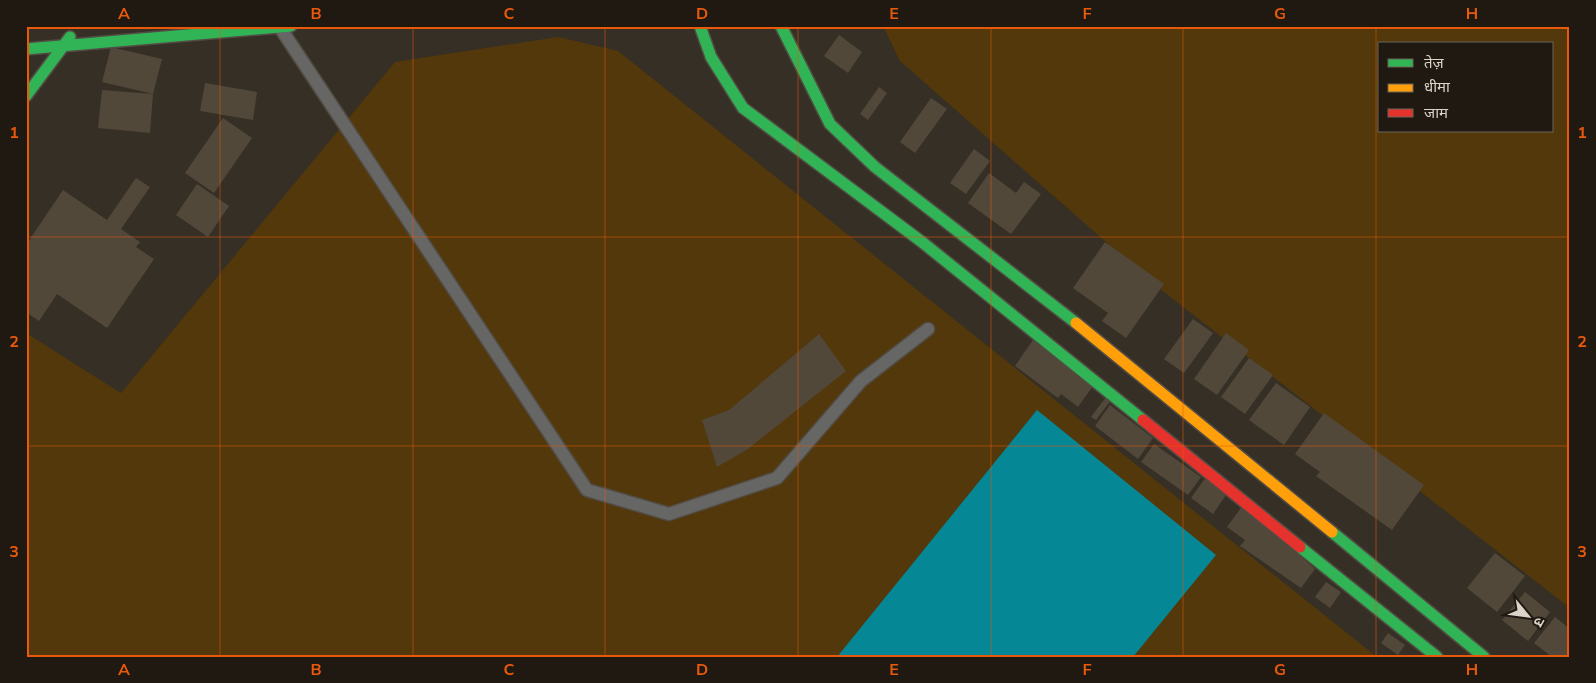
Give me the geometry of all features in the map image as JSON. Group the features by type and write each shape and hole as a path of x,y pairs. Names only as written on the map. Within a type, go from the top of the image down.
{"street":[{"path":"26,96 66,45 74,26"},
{"path":"700,26 711,57 743,108 922,242 1437,657"},
{"path":"781,26 830,124 875,167 1082,328 1484,657"},
{"path":"26,49 283,27"}],"lane":[{"path":"283,27 587,490 668,514 777,478 861,381 928,329"}],"shaded area":[{"path":"883,26 1570,26 1570,608 1155,285 900,61"},
{"path":"558,37 618,51 1377,657 26,657 26,333 121,393 395,62"}],"water":[{"path":"1037,410 1216,555 1133,657 837,657"}],"building":[{"path":"839,35 862,52 848,73 824,56"},
{"path":"111,47 162,59 153,94 102,82"},
{"path":"205,83 257,92 253,120 200,111"},
{"path":"879,87 887,93 868,120 860,114"},
{"path":"102,90 153,94 150,133 98,128"},
{"path":"931,98 947,109 915,153 900,142"},
{"path":"223,118 252,138 214,193 185,173"},
{"path":"974,149 990,161 966,194 950,183"},
{"path":"989,173 1016,193 1024,182 1041,194 1011,234 968,203"},
{"path":"136,178 150,187 121,229 140,242 136,247 154,259 107,328 57,294 39,321 26,312 26,245 63,190 107,220"},
{"path":"197,184 229,206 208,237 176,215"},
{"path":"1105,242 1164,284 1126,338 1102,321 1108,313 1073,288"},
{"path":"1193,319 1213,333 1184,373 1164,359"},
{"path":"1226,333 1249,350 1217,395 1194,379"},
{"path":"819,334 846,371 748,449 717,467 702,420 729,410"},
{"path":"1033,340 1093,386 1078,407 1061,394 1058,398 1015,366"},
{"path":"1249,358 1273,375 1245,414 1221,397"},
{"path":"1276,383 1310,407 1284,445 1249,420"},
{"path":"1106,397 1111,400 1096,420 1091,417"},
{"path":"1110,405 1153,438 1138,459 1095,426"},
{"path":"1324,413 1424,485 1392,530 1316,476 1320,472 1295,454"},
{"path":"1154,444 1201,477 1188,495 1141,462"},
{"path":"1206,477 1226,495 1213,514 1191,498"},
{"path":"1243,505 1315,569 1301,588 1240,546 1245,540 1227,527"},
{"path":"1495,553 1525,576 1497,612 1467,588"},
{"path":"1326,582 1341,592 1330,608 1315,597"},
{"path":"1525,592 1550,612 1528,641 1502,620"},
{"path":"1555,617 1570,629 1570,657 1552,657 1534,643"},
{"path":"1388,633 1405,645 1398,655 1381,643"}],"traffic: fast":[{"path":"26,49 291,26"},
{"path":"700,26 711,57 743,108 922,242 1143,420"},
{"path":"781,26 830,124 875,167 1076,323"},
{"path":"26,96 70,37"},
{"path":"1332,532 1484,657"},
{"path":"1300,547 1437,657"}],"traffic: slow":[{"path":"1076,323 1332,532"}],"traffic: jam":[{"path":"1143,420 1300,547"}]}
